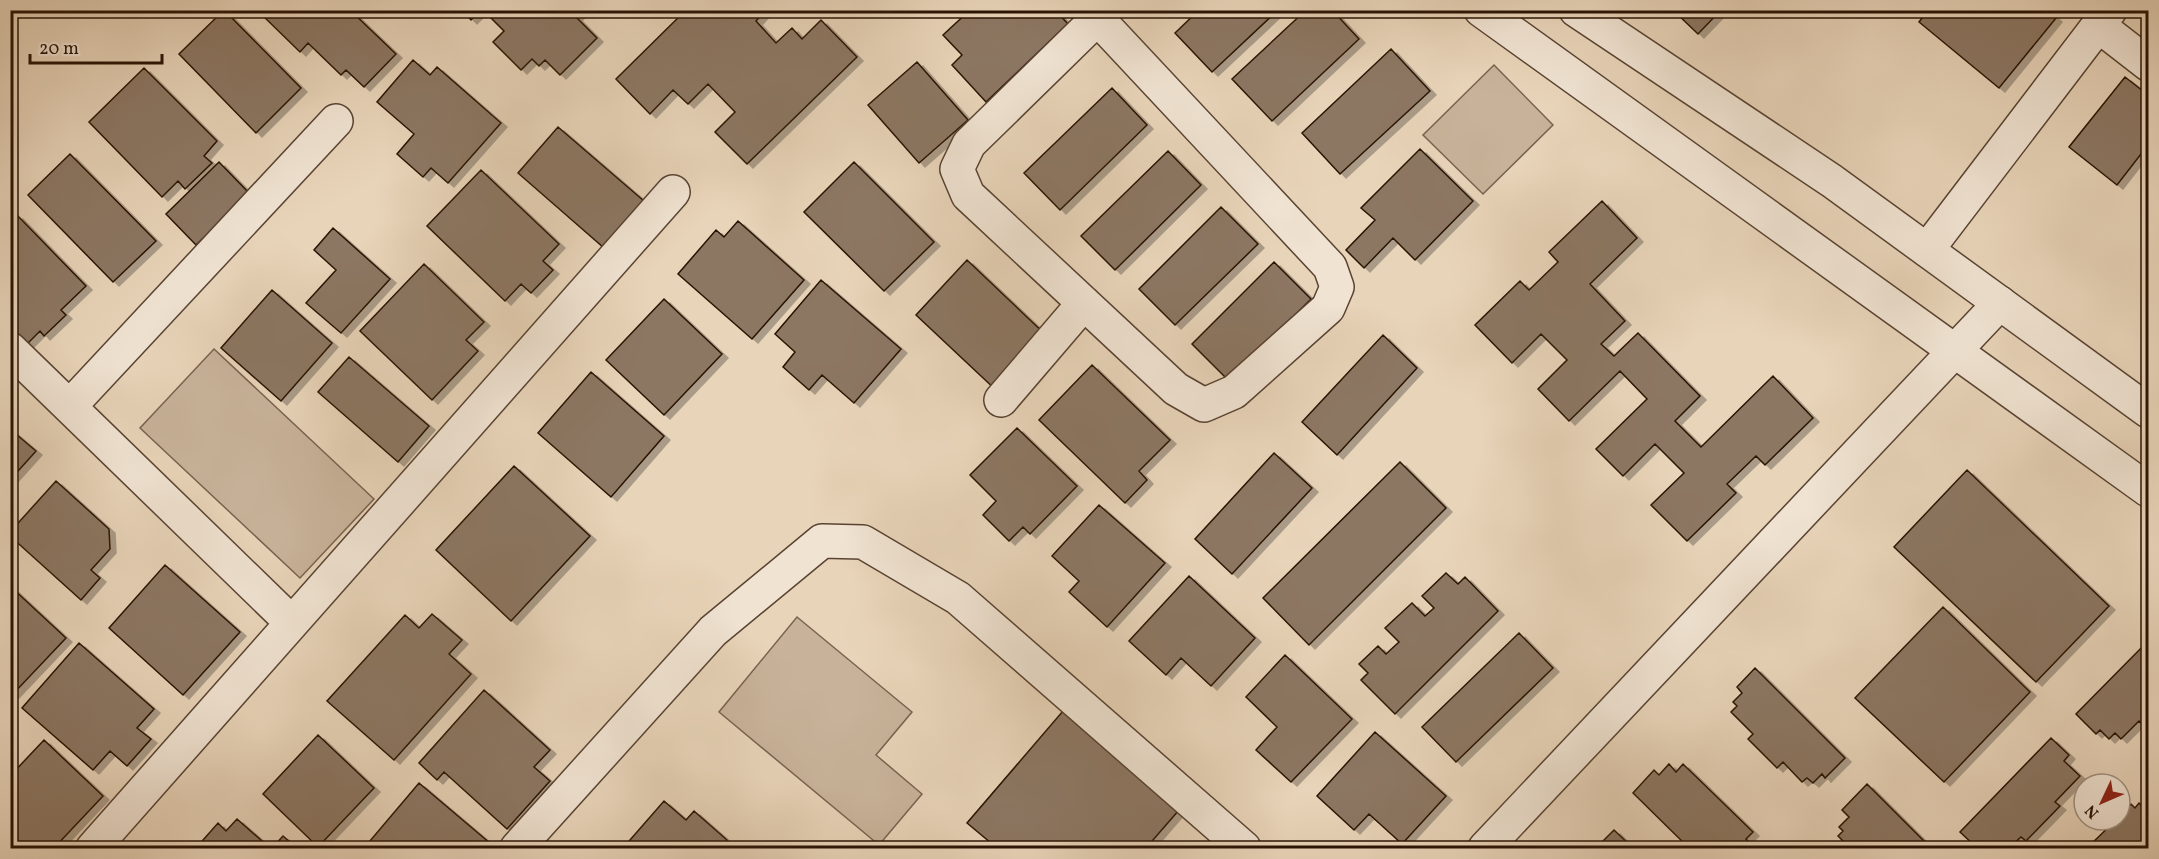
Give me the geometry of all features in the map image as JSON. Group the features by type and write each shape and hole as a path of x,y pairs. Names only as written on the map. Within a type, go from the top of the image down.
{"street":[{"path":"1576,10 1832,181 2148,411"},
{"path":"1482,11 2148,490"},
{"path":"1102,15 1330,267 1338,287 1328,309 1234,392 1204,405 1176,389 968,195 957,169 969,144 1102,15"},
{"path":"1927,250 2104,18 2148,64"},
{"path":"70,406 336,121"},
{"path":"93,849 673,192"},
{"path":"1001,400 1084,303"},
{"path":"1485,849 2000,303"},
{"path":"10,349 291,622"},
{"path":"517,849 713,631 822,541 863,542 958,598 1244,849"}],"shaded area":[{"path":"1494,65 1553,125 1483,194 1423,135"},
{"path":"214,349 374,499 300,578 140,428"},
{"path":"797,617 912,712 876,755 922,794 879,845 719,712"}],"building":[{"path":"224,10 301,88 256,133 179,54"},
{"path":"264,10 350,10 396,54 364,87 346,70 341,75 308,43 300,52 261,14"},
{"path":"462,10 481,10 471,20"},
{"path":"483,10 582,10 576,17 597,38 560,75 545,60 539,66 532,59 521,70 493,42 504,31"},
{"path":"686,10 766,10 756,21 776,43 792,28 802,39 821,20 857,57 747,164 715,132 735,112 708,84 688,104 673,90 650,114 616,79"},
{"path":"970,10 1055,10 1068,24 986,102 952,65 962,55 943,35"},
{"path":"1199,10 1278,10 1212,72 1175,33"},
{"path":"1306,10 1332,10 1359,39 1272,121 1232,79"},
{"path":"1673,10 1721,10 1698,34"},
{"path":"1928,10 2047,10 2056,18 1999,88 1919,22"},
{"path":"1391,49 1430,91 1340,174 1302,133"},
{"path":"413,60 430,75 437,67 501,123 448,183 431,168 423,177 397,154 414,134 377,102"},
{"path":"917,62 968,120 919,163 868,105"},
{"path":"144,68 217,141 204,156 212,163 185,189 178,181 162,197 89,122"},
{"path":"2125,77 2148,95 2148,145 2117,185 2069,147"},
{"path":"1112,88 1147,125 1060,210 1024,173"},
{"path":"558,127 644,201 604,248 518,173"},
{"path":"1420,149 1473,201 1415,260 1393,238 1364,268 1346,250 1375,220 1361,208"},
{"path":"1168,151 1201,185 1115,270 1081,236"},
{"path":"70,154 156,241 113,282 28,195"},
{"path":"219,162 250,194 196,245 166,214"},
{"path":"854,162 934,242 884,291 804,212"},
{"path":"481,170 559,244 543,261 553,270 531,293 521,284 505,301 427,226"},
{"path":"1602,201 1637,238 1590,284 1625,321 1601,344 1614,356 1638,333 1700,396 1675,421 1701,447 1773,376 1813,418 1765,465 1756,456 1727,484 1736,493 1687,541 1651,505 1684,473 1655,444 1623,476 1596,449 1647,399 1620,371 1569,421 1538,389 1567,360 1541,334 1512,363 1475,325 1520,281 1529,290 1558,262 1549,252"},
{"path":"1221,207 1258,244 1175,325 1139,289"},
{"path":"17,215 86,286 61,310 66,315 44,336 40,331 20,351 10,341 10,221"},
{"path":"738,221 804,280 752,339 678,274 716,230 724,237"},
{"path":"333,228 390,279 341,333 306,303 336,270 314,250"},
{"path":"967,260 1049,338 998,392 916,315"},
{"path":"1274,262 1311,299 1229,381 1192,344"},
{"path":"424,264 484,322 466,340 478,351 432,400 360,331"},
{"path":"821,280 901,349 854,403 822,375 809,390 783,367 795,352 775,334"},
{"path":"272,290 332,343 281,401 221,348"},
{"path":"664,299 722,354 664,415 606,360"},
{"path":"1383,335 1417,368 1337,455 1302,422"},
{"path":"349,357 429,426 398,462 318,392"},
{"path":"1092,365 1170,440 1139,471 1147,480 1125,503 1039,420"},
{"path":"591,372 664,436 611,497 538,433"},
{"path":"1017,428 1077,486 1030,534 1023,527 1009,541 983,515 996,501 970,475"},
{"path":"10,429 36,451 10,480"},
{"path":"1274,453 1312,488 1232,574 1195,539"},
{"path":"1400,462 1446,508 1309,645 1263,598"},
{"path":"514,466 590,536 511,621 436,550"},
{"path":"1967,470 2109,606 2036,682 1894,547"},
{"path":"56,481 109,529 110,549 91,570 100,578 81,600 10,536 10,532"},
{"path":"1099,505 1165,563 1107,627 1069,592 1079,581 1052,556"},
{"path":"165,565 240,632 183,695 109,628"},
{"path":"1446,573 1458,584 1465,577 1498,611 1395,714 1361,680 1368,673 1359,664 1378,646 1386,654 1399,642 1385,628 1412,603 1425,616 1434,608 1422,596"},
{"path":"1189,576 1255,638 1211,686 1181,658 1166,675 1129,641"},
{"path":"10,586 66,638 13,694 10,691"},
{"path":"1943,607 2030,692 1944,782 1855,698"},
{"path":"432,614 462,640 449,654 471,674 394,760 327,701 405,615 419,628"},
{"path":"1519,633 1553,668 1456,762 1422,727"},
{"path":"2148,641 2148,721 2144,726 2139,721 2121,739 2115,733 2109,739 2100,730 2096,734 2076,714"},
{"path":"79,643 154,709 137,728 151,739 127,766 110,751 93,770 22,708"},
{"path":"1285,655 1352,719 1291,782 1256,750 1277,727 1246,697"},
{"path":"1755,668 1845,758 1825,778 1822,774 1813,783 1807,778 1802,782 1783,762 1777,768 1748,739 1753,734 1731,712 1737,706 1733,702 1742,693 1737,687"},
{"path":"484,690 550,750 534,767 550,781 507,829 444,772 437,780 419,763"},
{"path":"1063,711 1179,810 1146,848 997,848 967,823"},
{"path":"1375,732 1446,796 1402,844 1369,814 1354,830 1317,796"},
{"path":"318,735 374,788 318,847 263,794"},
{"path":"2051,738 2069,755 2064,761 2076,772 2072,772 2072,784 2055,802 2060,806 2026,841 2021,837 2009,848 1982,846 1977,848 1960,832"},
{"path":"44,740 103,796 54,848 10,848 10,776"},
{"path":"1669,764 1676,772 1683,764 1753,832 1746,839 1750,843 1744,848 1689,848 1633,793 1654,770 1659,775"},
{"path":"419,783 491,844 487,848 364,848"},
{"path":"1867,784 1931,848 1850,848 1838,836 1843,831 1839,827 1849,817 1842,810"},
{"path":"664,801 686,820 694,811 727,840 720,848 623,848"},
{"path":"2139,803 2145,809 2148,806 2148,848 2087,848 2104,832 2132,832 2132,805 2135,808"},
{"path":"237,819 270,848 196,848 218,823 226,831"},
{"path":"1614,830 1633,848 1596,848"},
{"path":"283,836 297,848 272,848"}]}
